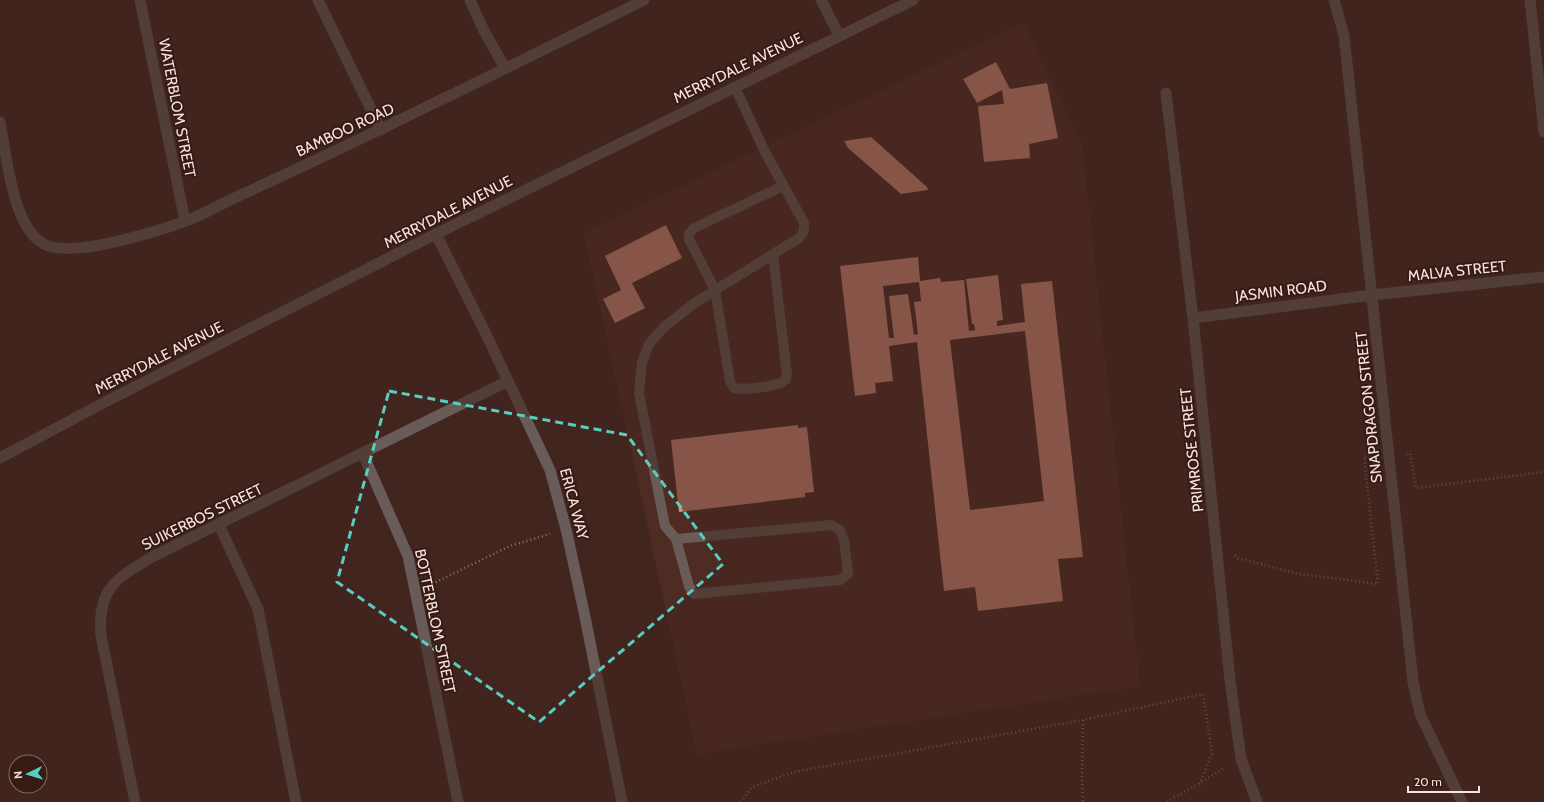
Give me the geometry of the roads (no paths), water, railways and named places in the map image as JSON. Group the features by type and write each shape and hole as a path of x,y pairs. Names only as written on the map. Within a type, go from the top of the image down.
{"street":[{"name":"WATERBLOM STREET","path":"140,0 185,222"},
{"path":"318,0 381,130"},
{"path":"470,0 484,31 505,68"},
{"name":"BAMBOO ROAD","path":"0,122 21,218 35,239 47,246 64,249 92,246 134,237 185,222 381,130 644,0"},
{"path":"821,0 839,35"},
{"name":"MERRYDALE AVENUE","path":"0,458 116,397 436,234 913,0"},
{"name":"SNAPDRAGON STREET","path":"1334,0 1344,35 1413,682 1420,714 1462,802"},
{"path":"1530,0 1544,132"},
{"name":"PRIMROSE STREET","path":"1166,93 1193,318 1230,680 1240,759 1257,802"},
{"name":"ERICA WAY","path":"436,234 508,380 550,470 566,529 622,802"},
{"name":"MALVA STREET","path":"1372,295 1544,277"},
{"name":"JASMIN ROAD","path":"1193,318 1372,295"},
{"name":"SUIKERBOS STREET","path":"135,802 101,636 100,619 103,602 110,588 120,576 152,557 363,454 508,380"},
{"name":"BOTTERBLOM STREET","path":"363,454 408,556 458,802"},
{"path":"219,525 258,610 296,802"}],"lane":[{"path":"676,539 831,525 840,530 844,540 848,574 840,580 699,595 691,591 676,539 666,526 641,405 639,379 642,363 649,344 664,327 715,290 799,238 804,232 804,223 765,152 735,87"},
{"path":"772,254 786,367 786,380 782,383 740,390 731,385 715,290 689,239 690,231 783,186"}]}
